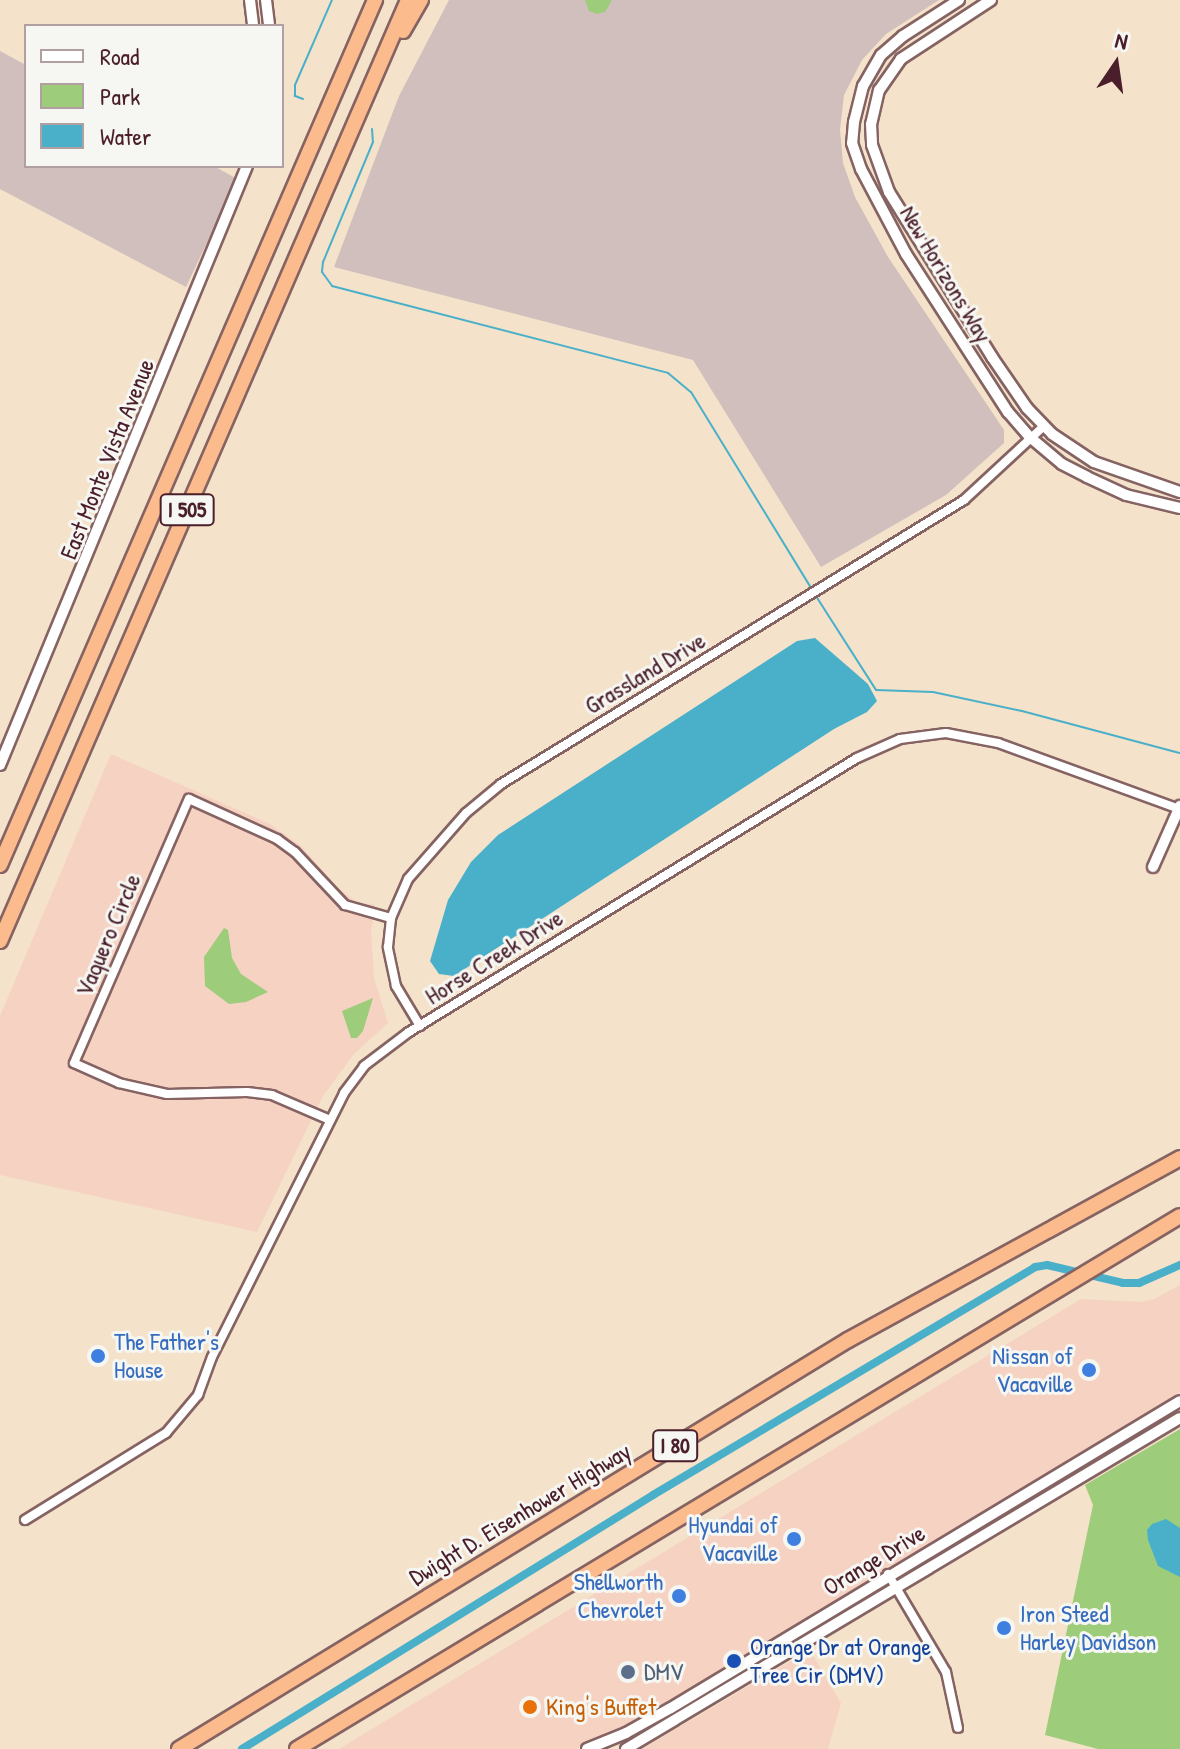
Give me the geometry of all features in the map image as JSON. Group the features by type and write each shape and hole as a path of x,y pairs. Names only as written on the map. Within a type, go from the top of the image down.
{"highway":[{"path":"339,85 369,0"},
{"name":"I 505","path":"0,865 375,0"},
{"name":"I 505","path":"0,941 408,0"},
{"path":"374,79 421,0"},
{"name":"Dwight D. Eisenhower Highway","path":"179,1749 848,1340 1180,1158"},
{"name":"I 80","path":"297,1749 1180,1216"}],"street":[{"path":"250,0 253,24"},
{"path":"266,0 269,24"},
{"name":"New Horizons Way","path":"959,0 903,36 881,55 860,94 852,143 861,169 906,254 1008,412 1031,438 1062,464 1087,477 1126,495 1180,508"},
{"name":"New Horizons Way","path":"991,0 924,40 888,73 874,106 872,145 889,192 1027,408 1044,426 1094,462 1180,492"},
{"name":"East Monte Vista Avenue","path":"0,765 246,168"},
{"name":"Grassland Drive","path":"420,1026 396,986 388,947 391,918 408,879 466,813 501,784 964,500 1044,426"},
{"name":"Horse Creek Drive","path":"25,1520 166,1433 198,1395 212,1357 330,1120 364,1066 420,1026 857,758 900,739 946,733 998,743 1179,807"},
{"name":"Vaquero Circle","path":"330,1120 296,1103 260,1092 167,1094 119,1083 74,1063 189,799 277,839 295,852 345,905 391,918"},
{"path":"1153,867 1179,807"},
{"name":"Orange Drive","path":"587,1749 626,1733 671,1708 888,1574 1180,1401"},
{"name":"Orange Drive","path":"626,1749 1180,1418"},
{"path":"888,1574 946,1672 958,1728"}],"shaded area":[{"path":"449,0 939,0 886,34 862,60 844,95 840,130 843,163 855,197 888,257 1004,430 1004,443 946,495 821,567 693,360 334,267 399,96"},
{"path":"0,51 24,64 24,168 218,168 237,179 186,287 0,189"},
{"path":"111,754 270,824 301,846 339,889 357,902 375,905 371,931 374,978 388,1023 353,1055 323,1096 257,1232 0,1175 0,1016"},
{"path":"1180,1285 1180,1392 631,1726 576,1749 339,1749 1081,1299 1140,1302 1154,1299"},
{"path":"810,1650 841,1703 828,1749 642,1749"}],"green space":[{"path":"585,0 611,2 605,12 597,14 589,11"},
{"path":"224,928 228,930 232,958 241,974 268,992 246,1002 229,1004 205,986 204,957"},
{"path":"373,998 363,1031 357,1038 351,1038 342,1011"},
{"path":"1180,1429 1180,1749 1098,1749 1045,1735 1093,1505 1085,1485"}],"water":[{"path":"815,638 868,684 877,701 867,712 834,729 454,976 439,974 430,961 448,900 471,862 498,835 797,641"},
{"path":"1166,1519 1180,1528 1180,1577 1158,1566 1148,1540 1147,1530 1152,1524"}],"waterway":[{"path":"303,99 295,96 295,85 332,0"},
{"path":"372,129 373,142 323,262 322,272 332,286 668,373 691,392 811,588"},
{"path":"814,593 876,690 933,692 1022,711 1180,753"},
{"path":"242,1749 653,1495 1035,1267 1047,1265 1123,1283 1139,1283 1180,1265"}],"place":[{"name":"The Father's House","path":"98,1356"},
{"name":"Nissan of Vacaville","path":"1089,1370"},
{"name":"Hyundai of Vacaville","path":"794,1539"},
{"name":"Shellworth Chevrolet","path":"679,1596"},
{"name":"Iron Steed Harley Davidson","path":"1004,1628"},
{"name":"Orange Dr at Orange Tree Cir (DMV)","path":"734,1661"},
{"name":"DMV","path":"628,1672"},
{"name":"King's Buffet","path":"530,1707"}]}
